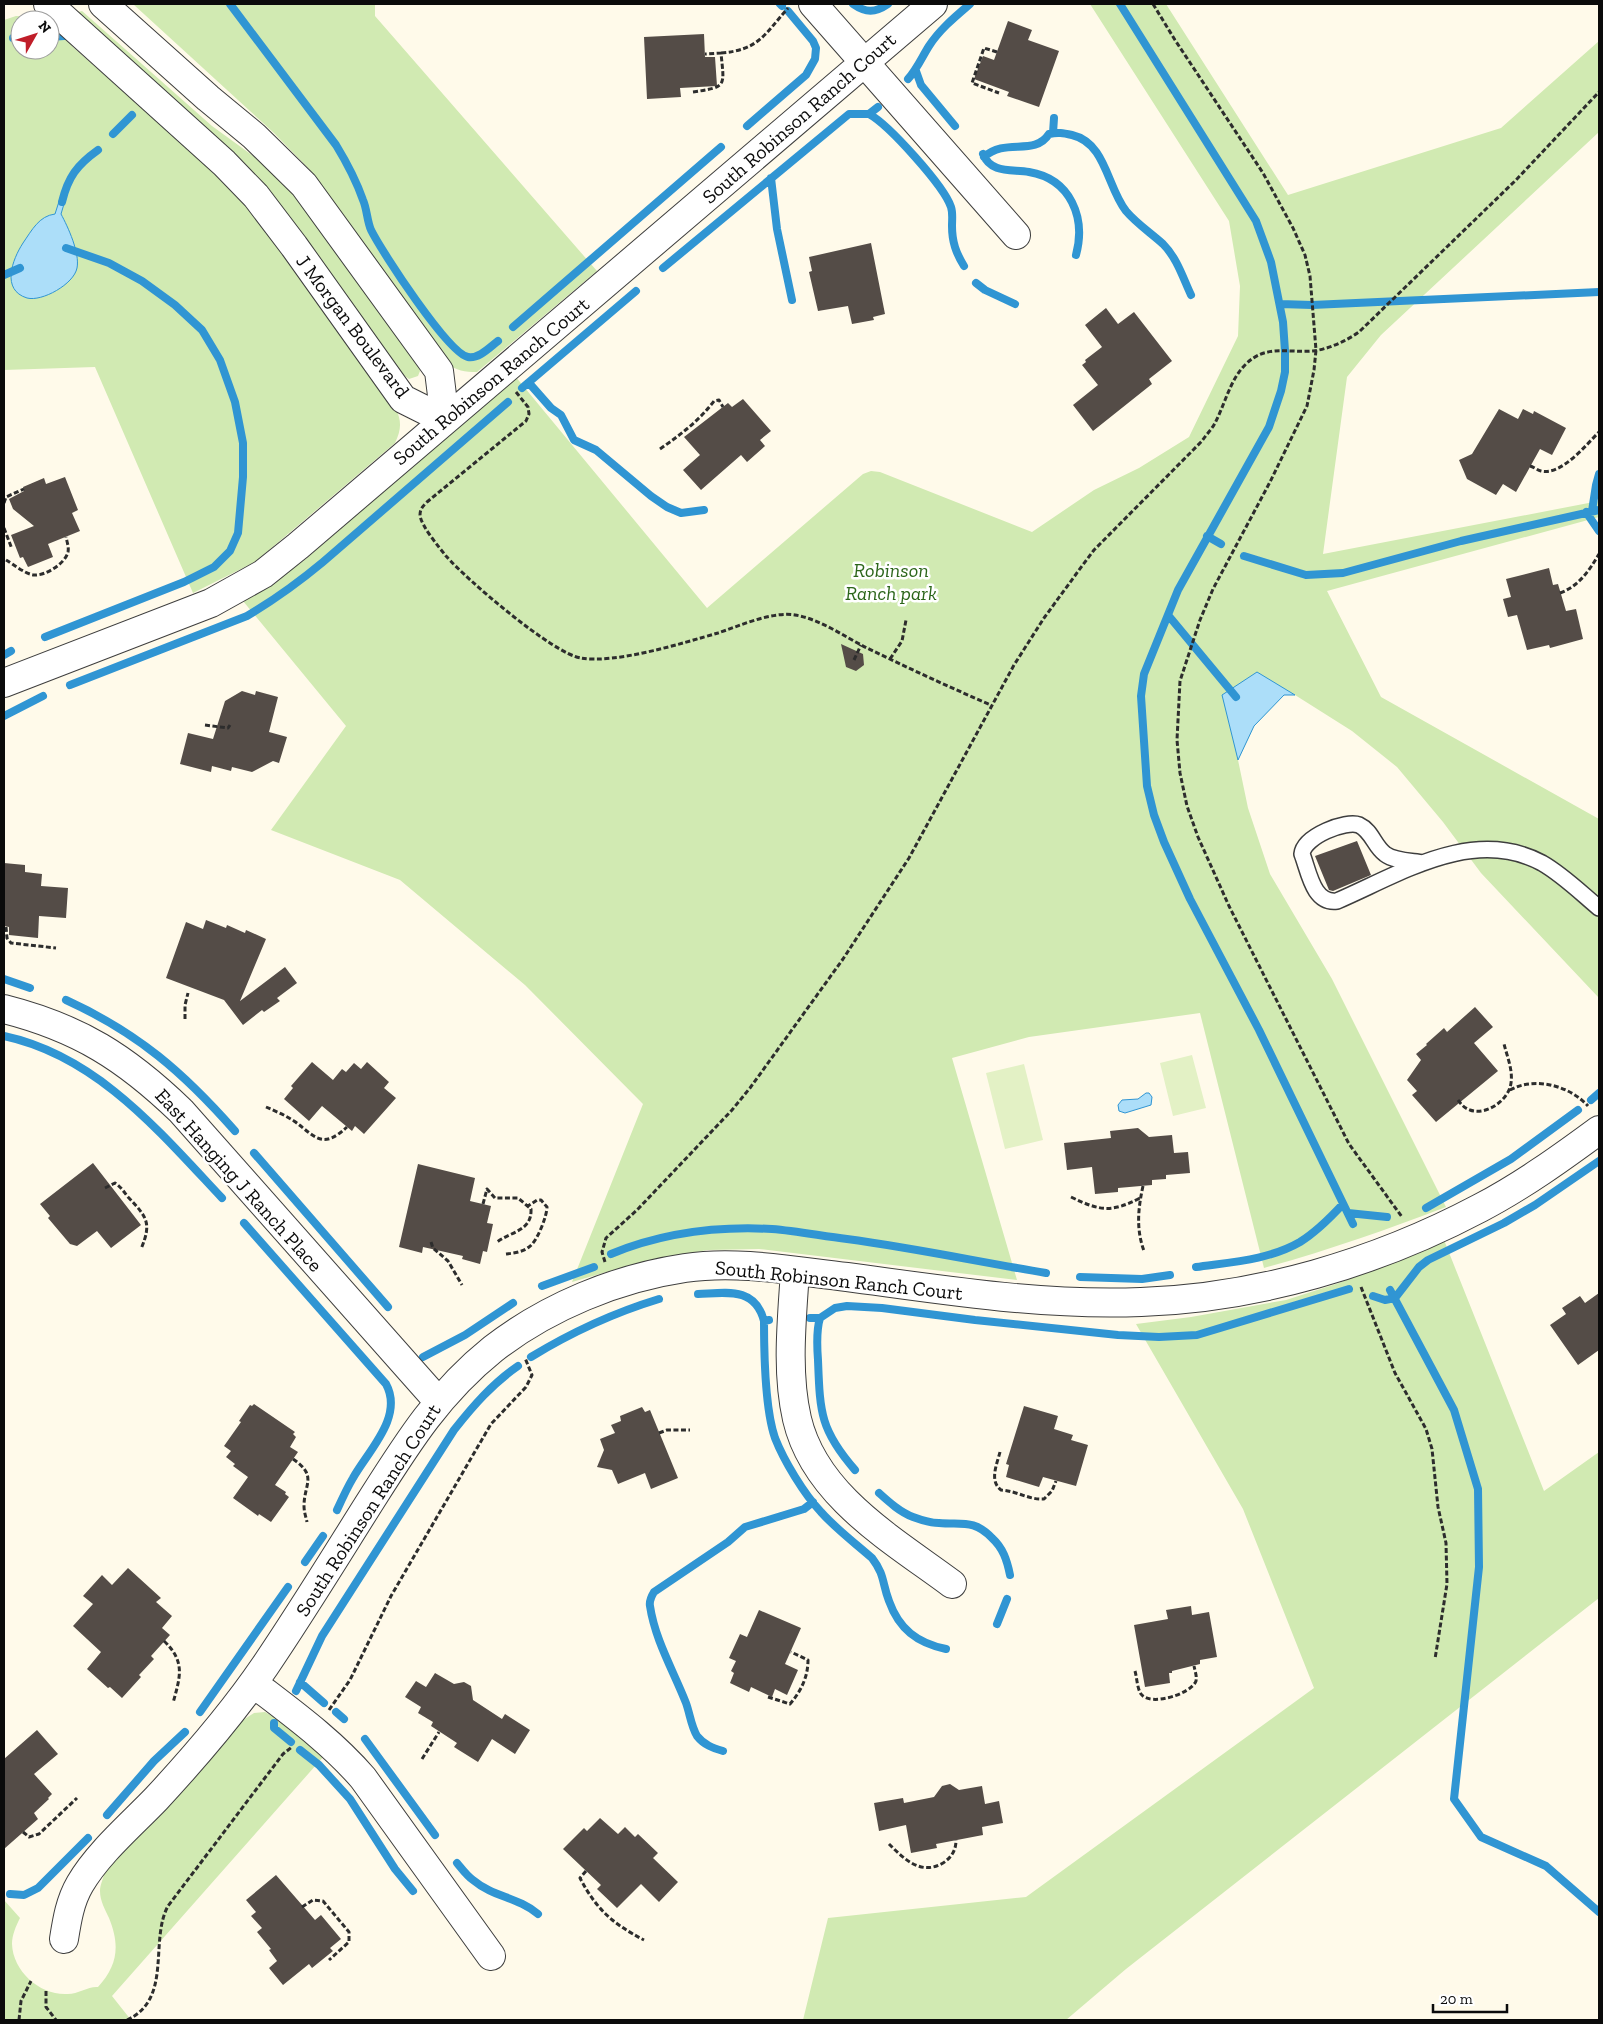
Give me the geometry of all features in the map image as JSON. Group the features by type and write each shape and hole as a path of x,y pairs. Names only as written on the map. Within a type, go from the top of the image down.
{"street":[{"name":"J Morgan Boulevard","path":"48,4 224,163 256,196 403,399 445,420"},
{"name":"J Morgan Boulevard","path":"103,4 266,147 304,185 439,371 445,420"},
{"path":"813,4 1016,236"},
{"name":"South Robinson Ranch Court","path":"4,683 211,603 239,588 280,561 933,4"},
{"name":"East Hanging J Ranch Place","path":"4,1009 44,1020 78,1034 115,1055 148,1080 187,1118 438,1401"},
{"name":"South Robinson Ranch Court","path":"64,1939 70,1908 79,1886 93,1866 178,1775 232,1713 415,1432 438,1401 475,1365 514,1335 571,1302 642,1277 687,1267 734,1266 795,1271 1014,1299 1077,1303 1179,1299 1239,1291 1317,1274 1414,1240 1481,1208 1550,1165 1596,1122"},
{"path":"795,1271 791,1331 793,1395 802,1436 813,1459 844,1500 898,1544 952,1584"},
{"path":"253,1683 321,1735 363,1778 492,1956"}],"lane":[{"path":"1422,864 1393,858 1385,854 1369,832 1362,826 1354,823 1314,836 1303,849 1302,854 1315,891 1319,897 1330,902 1337,902 1422,864 1454,852 1489,849 1505,850 1529,857 1553,870 1599,908"}],"path":[{"path":"705,54 747,48 758,42 792,4"},
{"path":"1153,4 1263,173 1293,228 1305,255 1310,276 1316,350 1307,406 1270,482 1213,589 1200,620 1180,682 1177,740 1180,773 1187,806 1198,837 1229,906 1349,1144 1398,1210 1414,1240"},
{"path":"997,52 984,48 972,83 999,93"},
{"path":"693,92 715,89 720,86 723,81 721,53"},
{"path":"613,1287 602,1252 606,1238 637,1210 732,1110 750,1088 815,999 885,897 909,858 991,705 1034,634 1094,550 1202,441 1215,424 1234,380 1244,365 1255,356 1271,350 1316,350 1348,340 1365,327 1516,180 1599,92"},
{"path":"500,374 528,407 529,414 526,421 427,502 421,508 420,516 445,556 463,574 508,612 552,644 570,655 581,658 610,657 676,645 762,619 782,615 795,615 816,622 937,682 991,705"},
{"path":"660,449 705,414 714,401 719,400 723,407"},
{"path":"1530,466 1542,471 1557,469 1573,457 1599,432"},
{"path":"4,503 6,497 24,489"},
{"path":"4,528 12,549"},
{"path":"6,560 32,575 39,574 58,566 68,554 69,547 66,537"},
{"path":"1560,593 1571,589 1580,582 1599,554"},
{"path":"890,659 902,641 906,620"},
{"path":"854,660 861,645"},
{"path":"205,725 228,728 230,725"},
{"path":"6,926 7,938 11,943 56,948"},
{"path":"185,1019 185,1005 188,994"},
{"path":"1458,1100 1465,1108 1478,1112 1494,1106 1508,1091 1511,1085 1512,1073 1504,1044"},
{"path":"1508,1091 1525,1084 1535,1083 1572,1092 1579,1097 1596,1122"},
{"path":"266,1107 292,1120 315,1138 329,1139 347,1127"},
{"path":"105,1188 115,1183 122,1187 142,1212 147,1221 148,1229 141,1249"},
{"path":"1143,1186 1140,1198 1139,1236 1144,1251"},
{"path":"483,1204 487,1189 495,1198 518,1198 528,1206 531,1214 528,1223 519,1231 508,1234 497,1242"},
{"path":"1071,1197 1092,1207 1106,1210 1128,1204 1140,1198"},
{"path":"506,1254 529,1248 534,1243 546,1218 547,1207 541,1200 537,1200 528,1206"},
{"path":"431,1242 433,1248 448,1260 462,1285"},
{"path":"1352,1262 1395,1373 1426,1429 1432,1449 1437,1499 1446,1543 1448,1584 1435,1659"},
{"path":"328,1711 350,1680 391,1596 491,1424 526,1388 532,1375 514,1335"},
{"path":"659,1433 667,1430 690,1430"},
{"path":"1000,1452 994,1474 995,1483 1001,1490 1018,1492 1033,1500 1044,1499 1052,1491 1056,1481"},
{"path":"293,1459 304,1468 308,1475 309,1482 304,1505 307,1522"},
{"path":"164,1642 177,1655 179,1664 178,1682 173,1703"},
{"path":"768,1697 790,1704 803,1684 808,1660 790,1652"},
{"path":"1135,1671 1140,1693 1145,1698 1157,1700 1179,1694 1194,1684 1196,1679 1194,1666"},
{"path":"422,1759 440,1732"},
{"path":"127,2020 144,2008 151,1997 157,1978 162,1920 168,1906 283,1754 296,1745"},
{"path":"23,1832 29,1837 38,1834 77,1798"},
{"path":"889,1844 903,1858 914,1865 931,1868 948,1860 953,1853 956,1840"},
{"path":"586,1871 580,1878 597,1906 611,1920 644,1940"},
{"path":"302,1907 313,1900 323,1901 349,1932 349,1942 329,1960"},
{"path":"19,2020 21,2001 31,1981"},
{"path":"46,1990 46,2007 56,2020"}],"green space":[{"path":"133,4 375,4 375,16 597,271 477,372 454,368 447,363 309,169 274,133"},
{"name":"Robinson Ranch park","path":"1090,4 1166,4 1288,195 1501,128 1599,41 1599,132 1381,335 1347,377 1323,554 1599,501 1599,517 1327,591 1381,697 1599,819 1599,998 1481,873 1443,822 1397,767 1352,731 1295,695 1284,695 1254,726 1238,760 1248,808 1270,874 1332,979 1446,1207 1356,1240 1264,1268 1200,1013 1029,1037 952,1058 1017,1280 759,1249 707,1250 631,1265 572,1282 643,1104 525,985 400,880 271,830 346,726 243,601 279,579 307,558 515,376 707,608 863,474 871,471 880,472 1032,532 1094,490 1139,468 1189,437 1238,336 1240,286 1229,221"},
{"path":"82,11 212,126 271,169 290,187 419,366 418,376 409,379 402,374 77,14"},
{"path":"10,18 10,60 60,60 60,30 73,47 185,146 239,198 267,232 398,414 400,426 395,443 255,562 193,593 95,367 4,370 4,20"},
{"path":"1192,1055 1206,1108 1173,1116 1160,1063"},
{"path":"1024,1064 1043,1140 1005,1149 986,1073"},
{"path":"1444,1240 1544,1491 1599,1452 1599,1598 1126,1969 1066,2020 803,2020 828,1918 1026,1897 1314,1688 1243,1509 1136,1324 1191,1317 1286,1300 1339,1283"},
{"path":"265,1712 278,1719 324,1756 112,1996 131,2020 4,2020 4,1900 20,1918 12,1944 17,1964 30,1980 48,1991 58,1994 72,1994 98,1987 110,1971 116,1946 113,1928 100,1895 100,1886 105,1872 243,1720 254,1713"}],"water":[{"path":"62,192 67,194 61,214 75,248 77,268 75,274 64,286 41,297 27,298 19,294 11,282 15,258 23,243 40,221 49,215 55,214"},
{"path":"1257,672 1295,695 1284,695 1254,726 1238,760 1222,695"},
{"path":"1149,1093 1152,1097 1151,1105 1125,1113 1119,1111 1118,1105 1122,1100 1138,1099"}],"building":[{"path":"1008,21 1032,30 1028,40 1059,51 1039,107 1007,96 1009,92 974,79 983,56 994,60"},
{"path":"704,34 705,57 715,57 717,86 680,88 681,97 647,99 644,37"},
{"path":"871,243 885,314 873,317 874,320 852,324 848,306 818,311 809,272 812,271 809,257"},
{"path":"1106,308 1118,324 1134,312 1172,361 1149,379 1152,384 1093,431 1073,405 1098,385 1082,365 1086,362 1085,360 1102,347 1085,325"},
{"path":"743,399 771,431 760,440 765,446 747,462 741,455 701,490 683,470 700,455 684,437 728,403 732,407"},
{"path":"1499,409 1518,419 1523,409 1533,414 1534,411 1566,428 1552,455 1540,449 1516,492 1503,484 1496,495 1467,479 1459,460 1472,454"},
{"path":"65,477 78,510 72,513 80,531 48,544 53,557 28,567 23,557 20,558 11,535 34,526 13,509 9,499 24,491 23,487 44,478 46,484"},
{"path":"1549,568 1553,585 1558,584 1566,611 1576,609 1583,639 1550,648 1549,645 1527,650 1517,615 1508,617 1503,599 1511,597 1506,579"},
{"path":"841,644 863,654 864,665 856,671 846,667"},
{"path":"242,691 255,695 256,691 278,697 269,732 287,737 279,763 273,761 252,772 232,767 231,771 212,766 211,772 180,764 188,733 213,739 225,701"},
{"path":"1357,841 1371,875 1333,891 1329,890 1315,856"},
{"path":"4,863 25,865 25,872 42,874 41,886 68,888 66,918 39,916 38,938 9,935 9,927 4,926"},
{"path":"206,920 226,928 227,925 245,933 246,930 266,939 240,1001 285,967 297,983 277,998 280,1001 264,1012 262,1010 243,1025 224,1000 166,978 186,922 203,929"},
{"path":"1475,1007 1493,1027 1474,1043 1498,1071 1436,1122 1412,1095 1417,1091 1407,1080 1421,1060 1416,1054 1444,1028 1447,1032"},
{"path":"312,1062 333,1080 342,1069 346,1072 354,1063 361,1069 367,1062 389,1082 384,1088 396,1098 364,1134 355,1126 352,1131 322,1106 309,1121 284,1099 293,1088 291,1086"},
{"path":"1138,1128 1149,1137 1172,1135 1174,1153 1188,1152 1190,1173 1166,1175 1166,1179 1152,1180 1152,1185 1118,1188 1118,1192 1095,1194 1092,1167 1067,1170 1064,1143 1111,1138 1110,1131"},
{"path":"93,1163 141,1225 111,1248 97,1231 77,1246 70,1244 48,1218 50,1216 40,1204"},
{"path":"418,1164 475,1178 470,1201 491,1206 487,1223 493,1224 487,1252 483,1251 480,1264 462,1259 463,1256 423,1247 422,1253 399,1247"},
{"path":"1599,1293 1599,1350 1578,1365 1550,1325 1566,1314 1562,1308 1580,1296 1585,1303"},
{"path":"254,1404 295,1432 293,1434 296,1437 290,1447 298,1452 275,1485 286,1492 285,1494 289,1497 271,1522 259,1514 258,1516 233,1498 248,1477 233,1466 235,1464 226,1457 231,1451 224,1446 241,1422 239,1421 250,1405"},
{"path":"1024,1406 1058,1416 1054,1429 1073,1435 1071,1440 1088,1445 1076,1486 1043,1477 1039,1487 1006,1477 1009,1465 1006,1464"},
{"path":"642,1407 645,1412 650,1410 678,1478 651,1489 645,1473 618,1484 612,1470 597,1467 604,1450 600,1439 615,1433 611,1425 621,1421 620,1416"},
{"path":"128,1568 161,1598 156,1602 172,1616 162,1628 170,1635 151,1656 154,1659 139,1675 141,1677 122,1698 87,1669 101,1652 73,1626 93,1604 83,1596 102,1575 112,1585"},
{"path":"1191,1606 1192,1615 1209,1612 1217,1657 1200,1660 1200,1664 1172,1671 1172,1673 1169,1673 1170,1683 1145,1687 1134,1625 1168,1619 1166,1610"},
{"path":"759,1610 801,1628 785,1664 798,1670 787,1695 775,1689 772,1697 751,1687 749,1692 730,1683 734,1673 731,1671 736,1661 729,1658 740,1634 747,1637"},
{"path":"435,1673 454,1684 464,1682 471,1686 473,1700 502,1719 505,1714 530,1730 515,1754 492,1739 478,1762 454,1747 457,1743 431,1726 433,1722 418,1713 421,1707 405,1697 416,1681 426,1687"},
{"path":"37,1730 58,1754 34,1774 52,1794 34,1813 38,1819 4,1849 4,1759"},
{"path":"950,1784 959,1790 982,1786 985,1804 999,1801 1003,1823 982,1827 983,1835 936,1844 937,1848 911,1853 906,1825 879,1831 874,1803 903,1798 904,1803 934,1797 942,1786"},
{"path":"600,1818 618,1834 625,1827 635,1837 638,1834 658,1853 653,1858 678,1882 659,1902 641,1884 617,1908 597,1889 601,1885 563,1849 584,1828 587,1831"},
{"path":"276,1875 315,1920 321,1915 341,1939 330,1948 333,1951 312,1968 309,1964 283,1985 269,1968 277,1961 269,1950 271,1949 257,1932 262,1928 251,1916 256,1912 246,1900"}],"waterway":[{"path":"230,4 336,145 348,165 357,186 371,230 401,279 431,321 446,339 468,357 480,354 498,341"},
{"path":"853,4 870,11 888,4"},
{"path":"908,79 938,34 970,4"},
{"path":"1120,4 1256,221 1271,262 1283,322 1285,351 1285,372 1269,427 1178,590 1144,674 1141,696 1147,786 1154,815 1164,842 1190,899 1259,1030 1353,1224"},
{"path":"747,126 806,75 815,59 816,48 813,41 788,11"},
{"path":"60,36 64,36"},
{"path":"916,71 921,85 955,126"},
{"path":"663,268 849,114 869,114 878,107"},
{"path":"869,114 889,130 915,157 946,197 952,212 954,242 964,266"},
{"path":"113,134 132,115"},
{"path":"1053,133 1054,118"},
{"path":"984,157 992,151 1001,148 1036,144 1052,133 1072,135 1083,140 1099,156 1114,190 1126,211 1163,244 1172,255 1191,295"},
{"path":"513,327 721,147"},
{"path":"62,202 67,185 74,172 98,150"},
{"path":"983,154 991,165 997,168 1029,172 1043,176 1065,192 1077,214 1079,241 1076,255"},
{"path":"771,178 777,229 792,300"},
{"path":"45,637 184,582 214,567 230,551 238,533 243,477 243,443 235,402 220,360 202,330 175,305 142,281 109,263 66,248"},
{"path":"4,275 20,268"},
{"path":"976,283 985,290 1015,304"},
{"path":"522,388 636,291"},
{"path":"1280,304 1312,305 1599,292"},
{"path":"529,383 551,408 561,415 574,440 596,450 651,496 667,507 681,513 704,510"},
{"path":"70,685 247,616 267,604 323,562 508,402"},
{"path":"1592,511 1599,474"},
{"path":"1244,556 1306,575 1343,573 1461,541 1599,510"},
{"path":"1586,512 1599,531"},
{"path":"1207,536 1221,544"},
{"path":"1168,615 1236,697"},
{"path":"4,655 11,651"},
{"path":"4,716 43,696"},
{"path":"4,979 30,988"},
{"path":"66,1000 115,1026 158,1056 197,1090 235,1131"},
{"path":"4,1036 37,1046 68,1060 97,1078 150,1123 222,1198"},
{"path":"1591,1100 1599,1093"},
{"path":"1426,1208 1511,1159 1578,1110"},
{"path":"254,1153 388,1307"},
{"path":"1373,1296 1385,1300 1395,1298 1419,1267 1428,1260 1504,1223 1535,1205 1599,1161"},
{"path":"1196,1267 1263,1257 1288,1248 1312,1234 1343,1204"},
{"path":"1348,1213 1387,1217"},
{"path":"244,1223 386,1384 390,1396 391,1409 382,1433 353,1478 337,1510"},
{"path":"611,1254 650,1241 690,1232 751,1228 800,1232 1046,1273"},
{"path":"542,1286 594,1267"},
{"path":"1080,1277 1142,1279 1170,1275"},
{"path":"810,1318 820,1318 835,1308 847,1306 882,1308 1118,1335 1159,1337 1197,1335 1349,1289"},
{"path":"1390,1290 1454,1410 1478,1489 1479,1567 1454,1799 1481,1837 1546,1866 1599,1912"},
{"path":"698,1294 738,1294 754,1302 760,1310 764,1321 769,1320"},
{"path":"531,1357 593,1324 625,1310 659,1299"},
{"path":"423,1357 465,1335 513,1303"},
{"path":"820,1318 817,1350 821,1407 828,1431 843,1456 855,1470"},
{"path":"764,1321 769,1412 775,1438 789,1467 801,1487 821,1512 872,1558 881,1574 893,1611 904,1627 918,1639 946,1649"},
{"path":"296,1691 322,1636 454,1430 483,1396 518,1366"},
{"path":"879,1493 899,1510 916,1518 936,1523 967,1524 979,1528 996,1542 1002,1550 1010,1575"},
{"path":"723,1751 706,1744 695,1732 686,1703 656,1631 652,1619 650,1599 654,1592 728,1542 745,1527 804,1509 813,1502"},
{"path":"305,1562 323,1536"},
{"path":"200,1712 288,1587"},
{"path":"997,1624 1007,1599"},
{"path":"300,1682 324,1703"},
{"path":"336,1712 344,1719"},
{"path":"274,1723 274,1728 291,1742"},
{"path":"107,1815 154,1761 185,1732"},
{"path":"365,1739 435,1835"},
{"path":"300,1750 319,1765 350,1799 395,1869 413,1891"},
{"path":"10,1894 24,1895 38,1888 88,1838"},
{"path":"457,1863 481,1886 522,1904 538,1914"}]}
